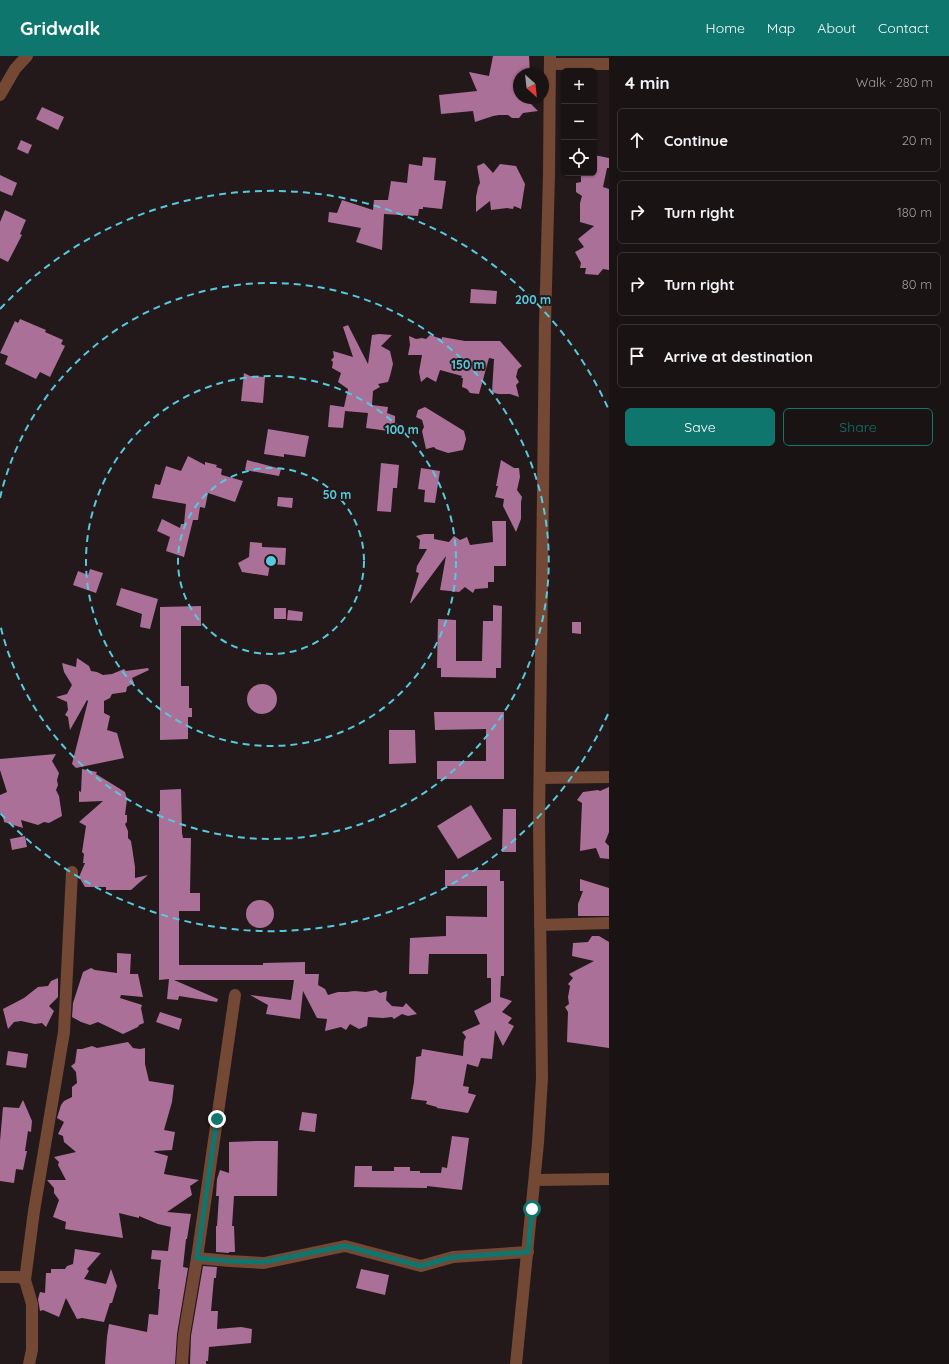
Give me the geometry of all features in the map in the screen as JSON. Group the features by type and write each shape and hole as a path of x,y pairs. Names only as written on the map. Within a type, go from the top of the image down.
{"street":[{"path":"0,95 15,69 27,56"},
{"path":"516,1364 535,1180 542,1078 540,778 545,325 550,60 609,64"},
{"path":"540,778 609,777"},
{"path":"29,1364 32,1350 32,1304 25,1280 34,1211 64,1032 72,872"},
{"path":"540,925 609,922"},
{"path":"182,1364 184,1336 197,1258 235,995"},
{"path":"535,1180 609,1179"},
{"path":"197,1258 264,1262 345,1246 421,1266 453,1257 528,1252"},
{"path":"0,1277 19,1277 25,1280"}],"building":[{"path":"493,56 529,56 530,68 513,68 513,104 531,104 538,111 523,113 519,118 512,118 508,115 499,115 475,122 473,111 441,114 439,95 477,91 469,72 489,76"},
{"path":"42,107 64,117 58,130 36,119"},
{"path":"21,140 32,145 28,154 17,149"},
{"path":"597,156 609,158 609,168 607,168 603,187 609,189 609,270 603,269 598,275 585,274 586,268 580,268 581,263 575,252 584,247 578,239 594,226 580,222 580,203 582,196 576,192 576,183 581,182 581,176 597,176"},
{"path":"423,157 436,158 434,180 446,181 442,209 423,207 423,209 419,209 418,216 384,214 382,250 356,242 361,228 328,222 329,212 337,213 342,200 373,210 374,200 388,200 391,181 407,183 409,164 422,166"},
{"path":"484,163 493,173 500,164 516,166 525,184 521,209 514,206 513,209 507,208 491,210 490,201 476,212 476,197 480,183 477,166"},
{"path":"0,175 17,183 12,196 0,191"},
{"path":"5,210 26,220 20,234 22,235 8,262 0,258 0,222"},
{"path":"471,289 497,291 496,304 470,303"},
{"path":"20,319 46,330 45,332 63,340 61,344 65,346 50,377 40,372 36,379 5,364 8,356 0,353 15,321 18,323"},
{"path":"348,325 368,364 372,335 392,335 381,346 390,351 393,364 390,376 388,382 378,384 380,387 373,391 372,405 388,407 387,413 395,416 393,426 396,432 366,428 368,413 345,411 343,428 328,427 330,405 344,407 348,389 338,382 341,373 332,368 333,362 331,360 334,357 333,351 353,357 343,327"},
{"path":"430,335 442,339 442,337 465,341 500,341 522,366 518,369 516,377 519,382 516,385 519,397 510,394 498,394 492,392 494,359 489,358 479,394 470,393 467,389 462,387 462,376 440,370 436,382 427,377 421,382 419,372 422,355 408,355 410,345 409,336 416,339 426,339"},
{"path":"244,373 250,376 265,377 263,403 241,401"},
{"path":"425,407 464,431 466,439 463,450 448,453 434,447 426,449 422,431 424,427 422,420 416,417 418,410"},
{"path":"268,429 309,436 305,457 284,454 284,457 264,454"},
{"path":"188,456 205,465 205,462 217,465 216,467 222,469 222,475 243,481 235,502 208,493 205,508 200,507 198,520 193,520 184,557 166,551 170,537 157,531 162,519 180,528 181,524 184,524 186,504 152,498 155,484 160,485 166,466 181,471"},
{"path":"247,460 281,469 279,476 245,470"},
{"path":"501,460 514,468 519,468 520,477 517,490 522,497 521,519 516,532 503,506 504,499 495,497 498,486 496,486"},
{"path":"381,463 399,465 397,488 393,488 391,512 377,511"},
{"path":"421,468 440,471 435,503 424,502 425,490 418,489"},
{"path":"278,497 293,498 292,508 277,506"},
{"path":"492,521 506,521 506,566 494,566 494,582 488,582 488,588 475,589 473,593 465,587 459,592 440,590 446,556 410,603 419,573 416,572 417,566 427,549 419,549 420,540 416,536 434,534 434,539 449,542 454,536 460,540 467,537 470,545 493,542"},
{"path":"250,542 262,543 262,547 286,548 285,565 270,564 268,576 242,572 238,563 249,557"},
{"path":"90,569 103,573 96,593 73,585 78,571 88,575"},
{"path":"121,588 158,599 150,629 140,627 142,614 116,605"},
{"path":"493,605 502,606 501,668 496,668 496,678 441,677 441,668 437,668 438,619 456,620 456,661 482,661 483,621 493,621"},
{"path":"201,606 201,626 181,626 181,686 189,686 189,708 192,708 192,717 188,717 188,739 160,740 160,607"},
{"path":"274,608 286,608 286,619 274,619"},
{"path":"288,610 303,612 302,621 287,620"},
{"path":"572,622 581,622 581,634 572,633"},
{"path":"77,658 89,666 91,671 103,675 112,674 124,669 126,671 148,668 149,670 132,678 134,683 127,687 126,692 112,694 110,698 104,701 104,713 110,716 107,730 117,733 124,758 76,768 72,764 88,701 87,700 70,730 68,717 65,715 68,710 67,702 56,697 67,694 72,685 64,672 62,663 76,667"},
{"path":"262,684 273,688 277,699 273,710 262,714 251,710 247,699 251,688"},
{"path":"434,712 504,712 504,779 437,779 437,761 486,761 486,729 435,730"},
{"path":"389,730 415,730 416,763 389,764"},
{"path":"56,754 52,761 59,773 56,790 59,796 62,816 49,823 44,822 38,825 21,820 23,828 4,822 3,816 0,813 0,795 7,792 0,770 0,759"},
{"path":"82,769 97,772 96,774 125,792 127,799 125,815 127,815 127,822 125,824 128,831 128,838 131,841 135,878 148,875 131,890 106,890 106,887 85,887 79,877 85,863 83,863 84,854 82,852 86,826 79,822 103,801 79,802"},
{"path":"609,787 609,832 605,842 609,846 609,859 600,858 596,848 580,851 582,803 577,800 583,792 600,791"},
{"path":"181,789 183,838 191,838 190,893 200,893 200,911 179,911 179,965 263,965 263,963 305,962 305,974 319,974 318,985 325,989 328,995 338,992 366,992 376,990 380,993 387,991 386,1000 392,1006 403,1007 406,1003 417,1014 408,1016 402,1014 394,1019 392,1017 368,1017 367,1026 359,1029 350,1024 346,1030 341,1027 325,1031 327,1019 317,1018 303,991 300,1019 266,1014 268,1005 250,995 291,1000 294,980 174,980 218,999 217,1002 179,996 178,1000 167,999 169,979 159,980 160,790"},
{"path":"471,805 492,839 458,859 437,826"},
{"path":"503,809 516,809 516,852 502,852"},
{"path":"25,836 27,847 12,850 10,839"},
{"path":"445,870 500,870 500,881 504,881 504,976 501,976 500,997 512,1001 502,1012 512,1018 508,1023 514,1026 503,1046 495,1030 492,1059 481,1058 478,1067 467,1064 463,1086 469,1087 468,1093 476,1095 468,1113 437,1108 426,1104 427,1101 411,1099 416,1057 421,1056 422,1049 463,1056 464,1041 466,1037 462,1032 480,1024 474,1011 491,1002 491,978 487,978 487,954 429,954 428,974 409,974 410,938 446,936 446,916 487,917 487,886 445,886"},
{"path":"580,879 609,888 609,916 578,916 578,904 583,891 580,891"},
{"path":"260,900 270,904 274,914 270,924 260,928 250,924 246,914 250,904"},
{"path":"592,936 599,936 609,942 609,1048 567,1042 568,1012 565,1007 569,1004 568,997 570,986 568,984 573,978 569,974 594,961 572,956 573,943 588,942"},
{"path":"117,953 131,954 130,974 138,974 143,997 121,995 120,998 142,1005 141,1008 144,1023 123,1034 98,1022 90,1025 72,1017 73,1003 83,972 91,968 95,970 117,973"},
{"path":"58,978 58,997 49,1006 54,1011 46,1027 42,1023 35,1024 21,1021 14,1022 8,1029 3,1009 24,998 38,987 48,986 51,981"},
{"path":"160,1012 182,1019 179,1030 156,1022"},
{"path":"128,1042 133,1048 145,1048 145,1064 149,1081 174,1085 172,1102 164,1130 175,1132 172,1150 154,1152 168,1156 164,1174 199,1180 190,1186 192,1195 167,1212 191,1214 186,1239 183,1267 188,1268 177,1334 175,1364 105,1364 109,1324 147,1332 149,1314 158,1315 160,1289 158,1289 161,1260 151,1259 152,1250 168,1251 171,1227 158,1224 139,1216 139,1218 119,1213 123,1238 65,1229 66,1222 53,1217 59,1200 54,1193 54,1188 47,1180 66,1180 58,1165 59,1162 54,1157 76,1152 64,1142 63,1136 58,1134 64,1122 57,1118 61,1105 64,1101 72,1097 72,1087 77,1083 76,1072 71,1066 75,1063 77,1049 92,1046 97,1048"},
{"path":"8,1051 28,1054 26,1068 6,1065"},
{"path":"23,1100 32,1121 31,1132 28,1131 25,1151 27,1151 23,1170 16,1169 14,1183 0,1181 0,1141 3,1107 19,1108"},
{"path":"302,1112 317,1114 315,1132 299,1130"},
{"path":"452,1136 469,1138 462,1190 427,1186 427,1188 354,1187 355,1166 372,1166 372,1171 394,1171 394,1167 410,1167 410,1171 420,1171 420,1173 441,1173 442,1167 447,1168"},
{"path":"278,1141 277,1196 234,1196 232,1226 234,1226 235,1252 216,1252 216,1226 219,1196 216,1196 217,1179 220,1170 229,1173 229,1142"},
{"path":"75,1249 101,1253 87,1269 89,1271 84,1279 106,1284 111,1269 117,1286 104,1322 82,1318 77,1319 66,1298 59,1317 43,1310 40,1311 38,1299 40,1292 45,1293 46,1273 51,1273 51,1269 65,1269 67,1266 73,1264"},
{"path":"203,1266 217,1267 216,1278 214,1278 211,1311 218,1311 217,1329 241,1327 252,1329 251,1343 209,1347 208,1361 206,1361 206,1364 190,1364 191,1336"},
{"path":"361,1269 389,1275 385,1295 356,1288"}],"route":[{"path":"217,1119 197,1258 264,1262 345,1246 421,1266 453,1257 528,1252 532,1209"}]}
